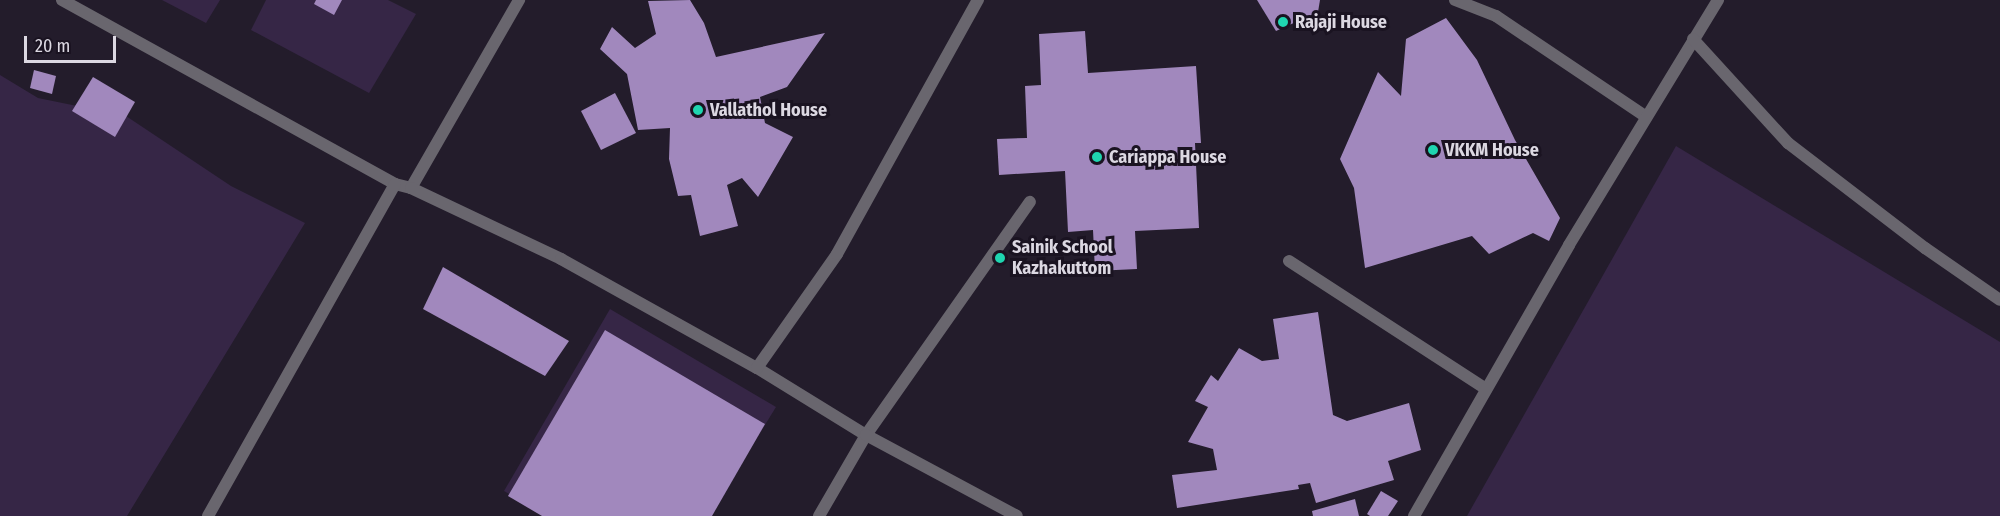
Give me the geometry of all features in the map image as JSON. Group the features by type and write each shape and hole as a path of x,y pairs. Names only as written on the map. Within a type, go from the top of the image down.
{"street":[{"path":"62,0 395,184 411,188 561,259 758,368 866,435 1017,516"},
{"path":"411,188 519,0"},
{"path":"758,368 837,254 978,0"},
{"path":"1455,0 1497,16 1645,116"},
{"path":"1414,516 1645,116 1718,0"},
{"path":"1693,39 1788,143 2000,300"},
{"path":"208,516 395,184"},
{"path":"819,516 866,435 1030,202"},
{"path":"1289,261 1486,389"}],"shaded area":[{"path":"162,0 220,0 206,23"},
{"path":"266,0 388,0 416,14 369,93 251,30"},
{"path":"0,75 38,98 126,116 231,186 305,223 127,516 0,516"},
{"path":"1676,146 2000,342 2000,516 1467,516"},
{"path":"610,309 776,407 709,516 546,516 504,491"}],"building":[{"path":"316,0 342,0 334,15 314,4"},
{"name":"Vallathol House","path":"690,0 704,23 716,57 825,33 787,87 760,97 765,123 793,137 758,197 742,178 727,185 738,226 700,236 691,195 678,196 669,159 670,128 638,130 627,74 600,49 612,27 635,48 656,34 648,1"},
{"name":"Rajaji House","path":"1257,0 1320,0 1318,12 1276,31"},
{"name":"VKKM House","path":"1446,18 1477,60 1515,140 1560,218 1549,241 1533,233 1489,254 1472,236 1365,268 1354,188 1340,159 1378,72 1401,96 1406,39"},
{"name":"Cariappa House","path":"1085,31 1088,73 1196,66 1201,143 1195,143 1199,228 1135,231 1137,269 1095,271 1093,230 1068,232 1065,171 999,175 997,139 1027,138 1025,86 1041,85 1039,34"},
{"path":"34,70 56,76 52,94 30,88"},
{"path":"93,77 135,102 115,137 72,111"},
{"path":"615,93 636,133 601,150 581,111"},
{"path":"443,267 569,341 545,376 423,309"},
{"path":"1318,312 1333,415 1347,421 1409,403 1421,450 1388,461 1394,480 1316,503 1310,483 1298,485 1299,489 1177,508 1172,475 1217,470 1213,449 1188,442 1208,407 1195,401 1211,375 1218,381 1239,348 1262,361 1279,359 1273,319"},
{"path":"605,330 765,424 712,516 542,516 508,496"},
{"path":"1381,491 1398,501 1388,516 1370,516 1367,514"},
{"path":"1355,499 1359,516 1313,516 1312,511"}],"place":[{"name":"Rajaji House","path":"1283,22"},
{"name":"Vallathol House","path":"698,110"},
{"name":"VKKM House","path":"1433,150"},
{"name":"Cariappa House","path":"1097,157"},
{"name":"Sainik School Kazhakuttom","path":"1000,258"}]}
